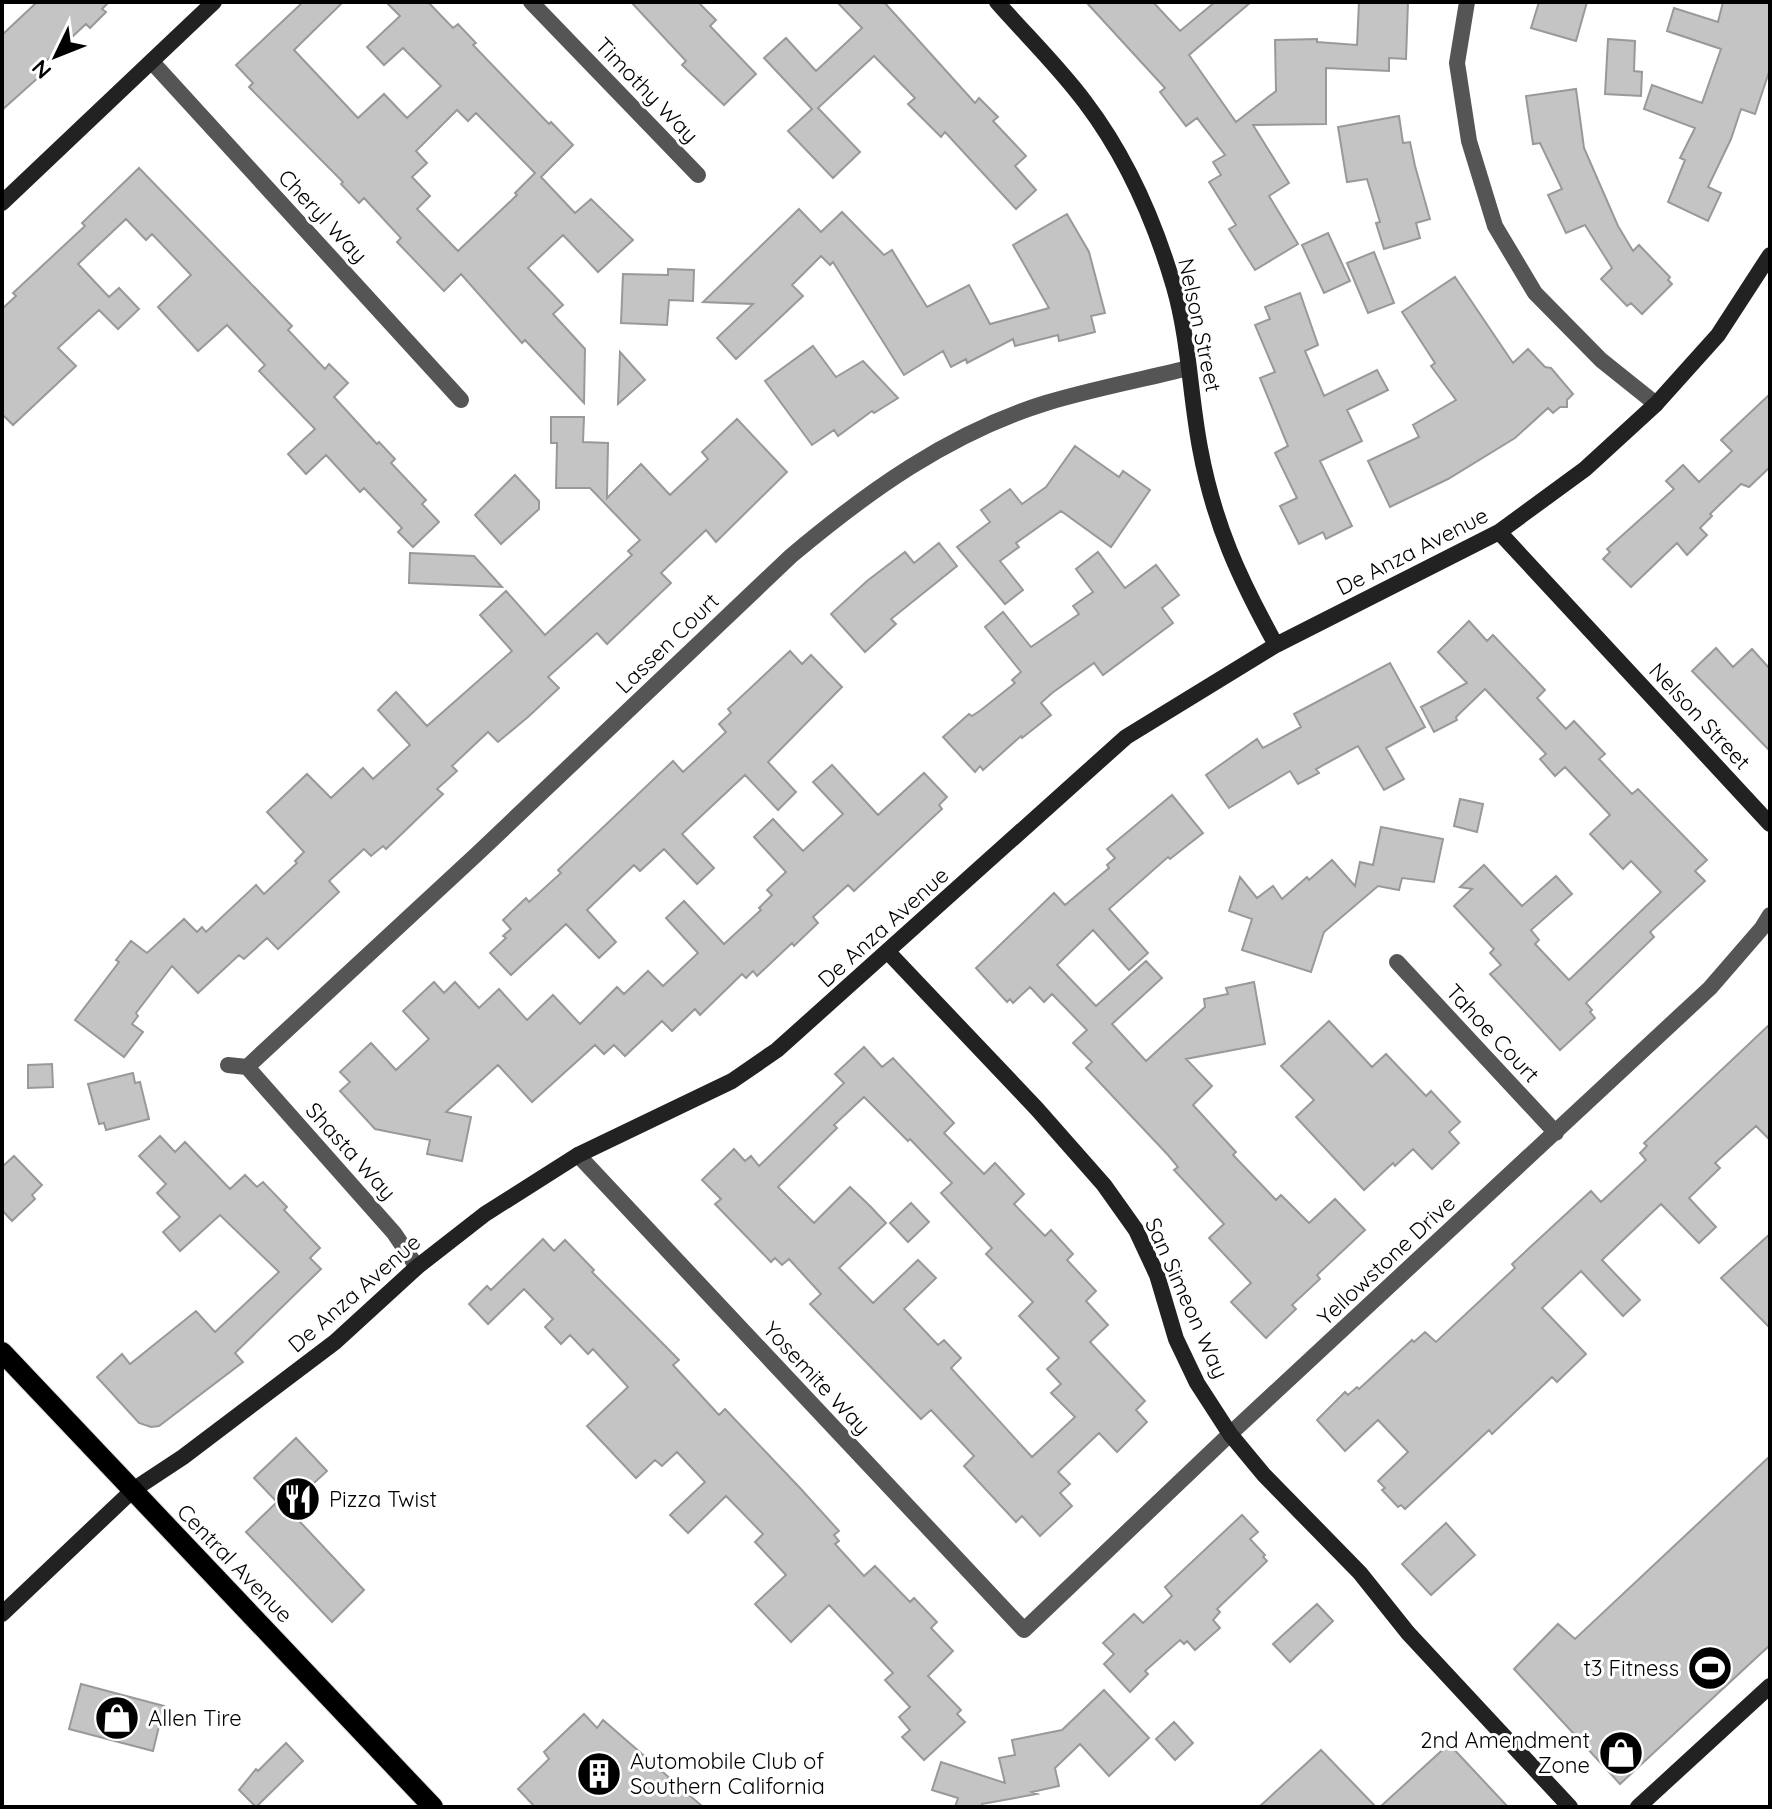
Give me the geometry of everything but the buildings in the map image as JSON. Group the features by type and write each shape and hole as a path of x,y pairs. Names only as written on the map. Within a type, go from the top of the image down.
{"main road":[{"name":"Central Avenue","path":"2,1352 433,1807"}],"street":[{"path":"2,203 214,2"},
{"name":"Timothy Way","path":"531,2 698,175"},
{"name":"Nelson Street","path":"997,2 1086,102 1132,176 1175,290 1200,449 1216,518 1243,585 1276,645"},
{"path":"1467,2 1457,63 1469,141 1495,226 1535,293 1601,360 1656,404"},
{"name":"Cheryl Way","path":"152,62 461,400"},
{"name":"De Anza Avenue","path":"2,1614 133,1490 183,1457 335,1342 417,1267 485,1214 578,1155 732,1081 777,1050 1126,737 1276,645 1499,532 1544,501 1585,469 1656,404 1718,335 1770,255"},
{"name":"Lassen Court","path":"247,1067 791,556 839,515 912,464 979,431 1045,404 1188,368"},
{"name":"Nelson Street","path":"1499,532 1770,824"},
{"name":"Yellowstone Drive","path":"1024,1630 1710,988 1770,915"},
{"name":"San Simeon Way","path":"888,952 1037,1109 1104,1185 1136,1230 1157,1275 1176,1339 1197,1383 1230,1434 1264,1475 1360,1573 1408,1633 1570,1807"},
{"name":"Tahoe Court","path":"1397,962 1556,1133"},
{"path":"228,1065 247,1067"},
{"name":"Shasta Way","path":"247,1067 394,1233 417,1267"},
{"name":"Yosemite Way","path":"578,1155 1024,1630"},
{"path":"1638,1807 1770,1686"}],"place":[{"name":"Pizza Twist","path":"298,1499"},
{"name":"t3 Fitness","path":"1710,1668"},
{"name":"Allen Tire","path":"117,1718"},
{"name":"2nd Amendment Zone","path":"1621,1753"},
{"name":"Automobile Club of Southern California","path":"599,1774"}]}
